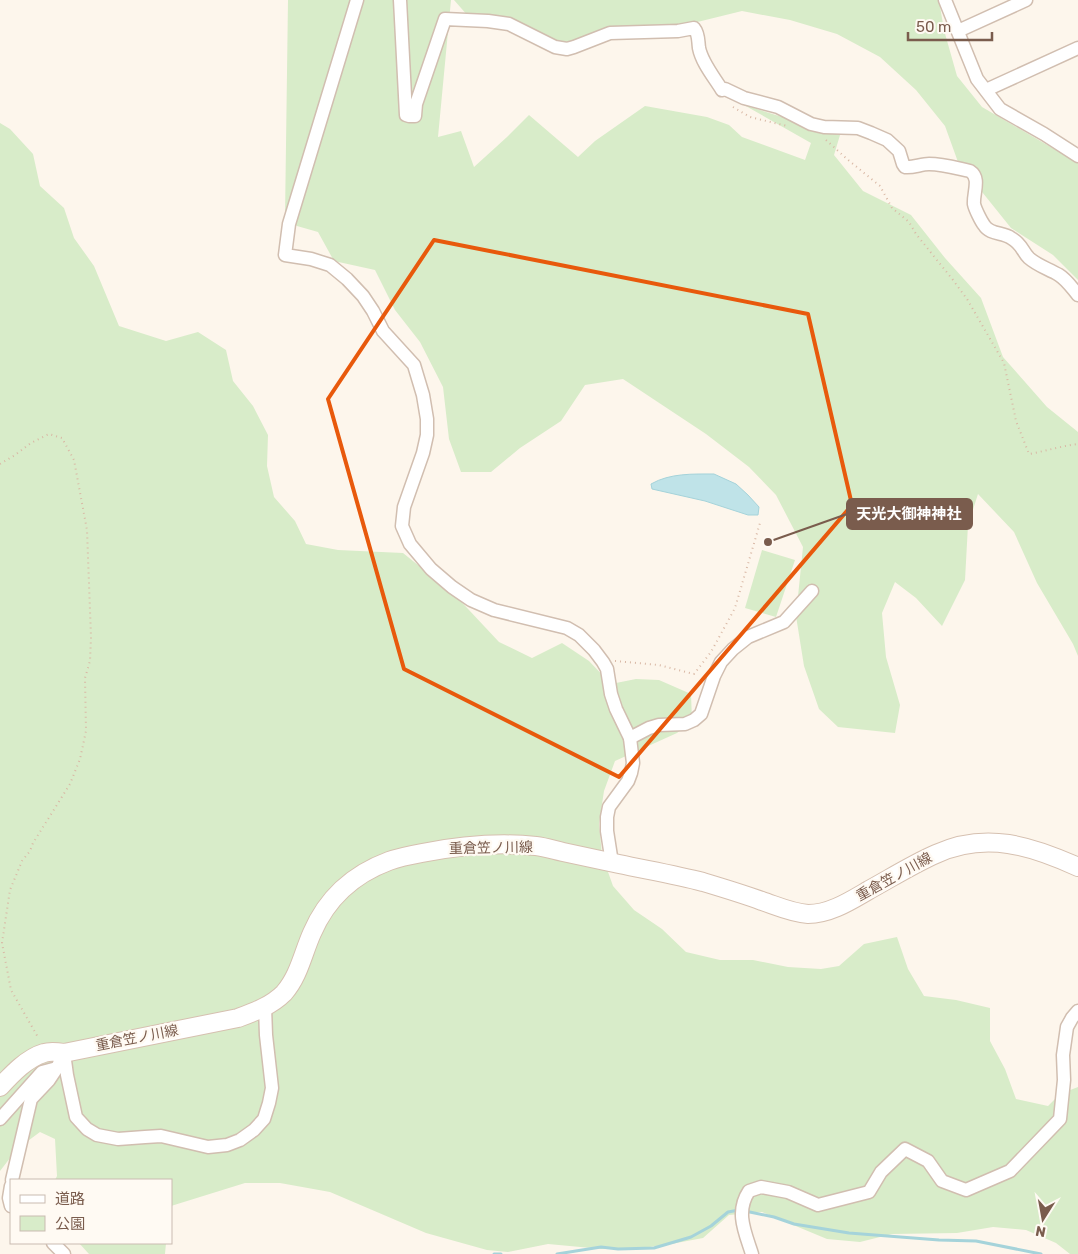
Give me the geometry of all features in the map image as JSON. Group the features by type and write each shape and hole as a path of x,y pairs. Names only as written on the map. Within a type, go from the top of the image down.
{"main road":[{"name":"重倉笠ノ川線","path":"46,1052 61,1060 238,1018 265,1007 283,993 295,976 312,933 324,910 353,879 392,860 442,849 506,845 536,846 702,882 787,910 818,914 834,909 937,854 957,846 993,842 1010,844 1059,858 1078,867"},
{"path":"0,1087 14,1072 34,1057 46,1052"}],"street":[{"path":"357,0 289,224 285,254 330,265 347,279 363,296 383,331 414,365 423,395 427,435 423,453 404,507 402,526 410,544 431,568 452,587 471,600 494,610 567,628 580,635 607,669 616,709 630,738 633,763 628,781 609,807 607,831 612,863"},
{"path":"400,0 406,115 415,116 416,104 445,19 509,24 561,49 574,47 610,33 678,31 694,28 697,31 699,49 704,61 722,90 725,89 744,98 778,107 812,124 824,127 858,128 871,133 887,140 899,151 905,167 940,164 973,173 975,179 974,203 986,228 994,233 1010,236 1017,241 1028,257 1043,268 1059,276 1078,295"},
{"path":"945,0 978,78 1000,109 1078,156"},
{"path":"958,31 1026,0"},
{"path":"986,90 1078,48"},
{"path":"630,738 659,725 685,724 694,720 701,714 714,676 721,662 748,637 784,622 812,591"},
{"path":"61,1060 67,1076 76,1117 97,1135 118,1139 161,1136 208,1147 227,1145 240,1140 254,1130 264,1119 269,1103 272,1088 265,1007"},
{"path":"752,1254 742,1220 743,1200 749,1191 761,1187 788,1192 818,1205 869,1192 881,1172 905,1149 928,1161 942,1181 966,1190 1010,1171 1060,1119 1064,1080 1063,1055 1067,1027 1078,1011"},
{"path":"0,1119 42,1072 61,1060"},
{"path":"12,1179 31,1099 49,1080 61,1060"},
{"path":"54,1244 64,1254"}],"path":[{"path":"722,90 733,107 750,117 787,126"},
{"path":"820,137 828,140 846,159 880,186 892,208 909,222 916,234 967,299 1004,363 1016,421 1029,454 1078,444"},
{"path":"0,464 31,442 49,434 62,438 74,460 87,530 91,637 90,661 85,678 86,731 80,759 70,784 22,861 10,890 2,934 11,990 46,1052"},
{"path":"603,662 620,661 659,665 694,674 711,652 736,608 760,524"}],"highlighted area":[{"path":"434,240 808,314 852,505 619,777 404,669 328,399"}],"green space":[{"path":"288,0 451,0 438,137 461,131 474,167 529,115 578,157 595,141 645,106 707,117 729,125 742,137 805,160 811,143 744,105 840,135 834,155 863,191 911,215 945,258 981,298 1003,357 1047,407 1078,432 1078,656 1073,644 1037,583 1014,532 978,494 968,525 965,580 942,626 916,598 895,582 882,613 886,657 900,705 895,733 838,727 819,709 804,666 796,616 803,547 776,495 749,467 706,434 623,379 585,385 561,421 520,448 491,472 461,472 449,439 443,387 420,342 395,310 375,270 334,261 318,232 297,226 285,217"},
{"path":"454,0 939,0 944,30 957,76 982,107 1078,163 1078,280 1053,255 1011,228 958,162 945,126 916,90 880,57 837,34 790,20 742,11 673,28 567,46 468,16"},
{"path":"0,123 10,129 33,154 40,186 64,208 74,238 94,266 119,326 166,341 198,332 226,350 233,381 253,406 268,435 267,466 274,497 295,521 306,544 338,550 403,553 454,594 499,642 532,658 562,643 589,661 611,684 636,679 659,680 691,694 692,720 677,733 615,761 604,791 599,824 602,855 613,886 634,910 662,929 686,952 720,960 753,960 788,967 821,969 839,966 864,944 897,937 908,969 924,996 956,1000 990,1008 990,1041 1005,1069 1016,1099 1048,1106 1060,1094 1078,1087 1078,1254 1070,1254 1056,1243 1026,1230 993,1227 957,1233 892,1234 860,1242 827,1239 762,1212 729,1215 703,1238 636,1249 602,1249 548,1244 508,1252 487,1250 426,1233 330,1192 280,1183 245,1183 172,1206 172,1179 56,1179 57,1176 55,1139 40,1132 17,1149 0,1171"},
{"path":"762,550 795,560 776,617 745,608"},
{"path":"80,1244 166,1244 165,1254 89,1254"}],"water":[{"path":"714,474 736,484 748,495 759,507 758,515 748,515 705,501 652,489 651,484 674,476"}],"waterway":[{"path":"557,1254 601,1247 618,1249 654,1248 691,1237 711,1226 728,1212 739,1210"},
{"path":"745,1211 774,1217 794,1224 849,1233 976,1241 1041,1254"},
{"path":"494,1254 501,1254"}],"place":[{"name":"天光大御神神社","path":"768,542"}]}
